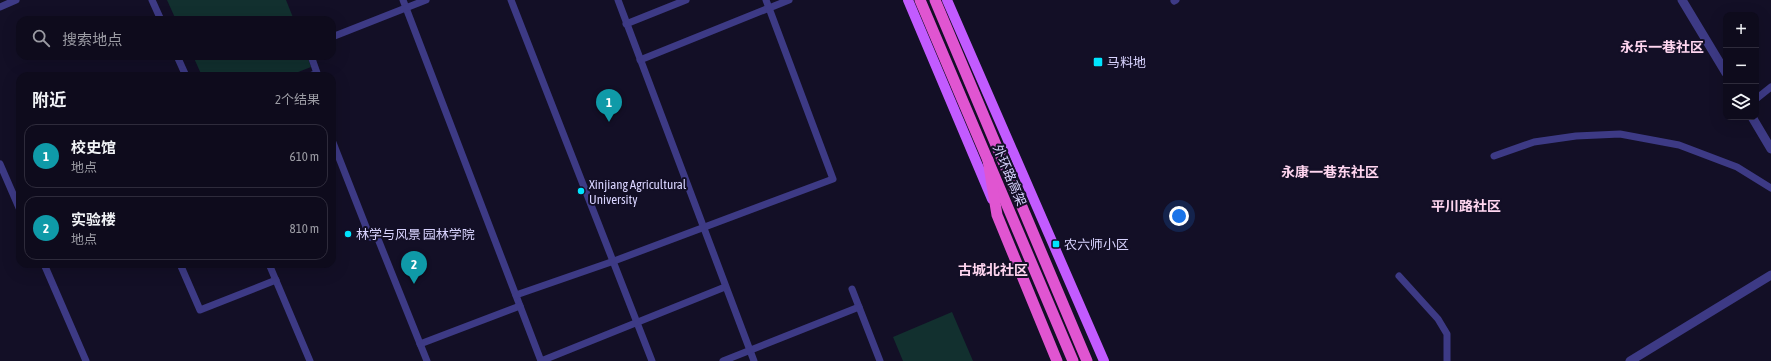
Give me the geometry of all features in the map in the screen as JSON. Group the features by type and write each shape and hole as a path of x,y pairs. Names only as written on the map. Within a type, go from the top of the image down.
{"highway":[{"name":"外环路高架","path":"920,0 1073,361"},
{"name":"外环路高架","path":"935,0 1087,361"},
{"path":"988,160 997,215 1058,361"}],"main road":[{"path":"908,0 1058,361"},
{"path":"948,0 1104,361"}],"street":[{"path":"0,6 16,0"},
{"path":"152,0 159,16"},
{"path":"403,0 541,361 725,288"},
{"path":"336,35 426,0"},
{"path":"511,0 652,361"},
{"path":"618,0 725,288 754,361"},
{"path":"626,24 686,0"},
{"path":"516,295 614,262 833,179 766,0"},
{"path":"640,60 789,0"},
{"path":"1682,0 1723,68"},
{"path":"179,60 184,72"},
{"path":"312,60 317,72"},
{"path":"1759,97 1771,87"},
{"path":"1754,120 1771,149"},
{"path":"1494,156 1534,142 1576,136 1620,134 1679,145 1737,167 1771,188"},
{"path":"336,150 370,238 378,239 427,361"},
{"path":"0,164 16,201"},
{"path":"46,268 86,361"},
{"path":"182,268 200,310 276,280"},
{"path":"271,268 310,361"},
{"path":"1630,361 1771,275"},
{"path":"1399,276 1438,319 1446,334 1447,361"},
{"path":"852,289 880,361"},
{"path":"420,344 520,306"},
{"path":"723,361 859,307"}],"green space":[{"path":"167,0 286,0 292,16 174,16"},
{"path":"195,60 308,60 311,67 298,72 200,72"},
{"path":"952,312 973,361 903,361 893,337"}],"place":[{"name":"马料地","path":"1098,62"},
{"name":"校史馆","path":"609,122"},
{"name":"Xinjiang Agricultural University","path":"581,191"},
{"name":"林学与风景 园林学院","path":"348,234"},
{"name":"农六师小区","path":"1056,244"},
{"name":"实验楼","path":"414,284"}],"district":[{"name":"永乐一巷社区","path":"1662,47"},
{"name":"永康一巷东社区","path":"1330,172"},
{"name":"平川路社区","path":"1466,206"},
{"name":"古城北社区","path":"993,270"}]}
